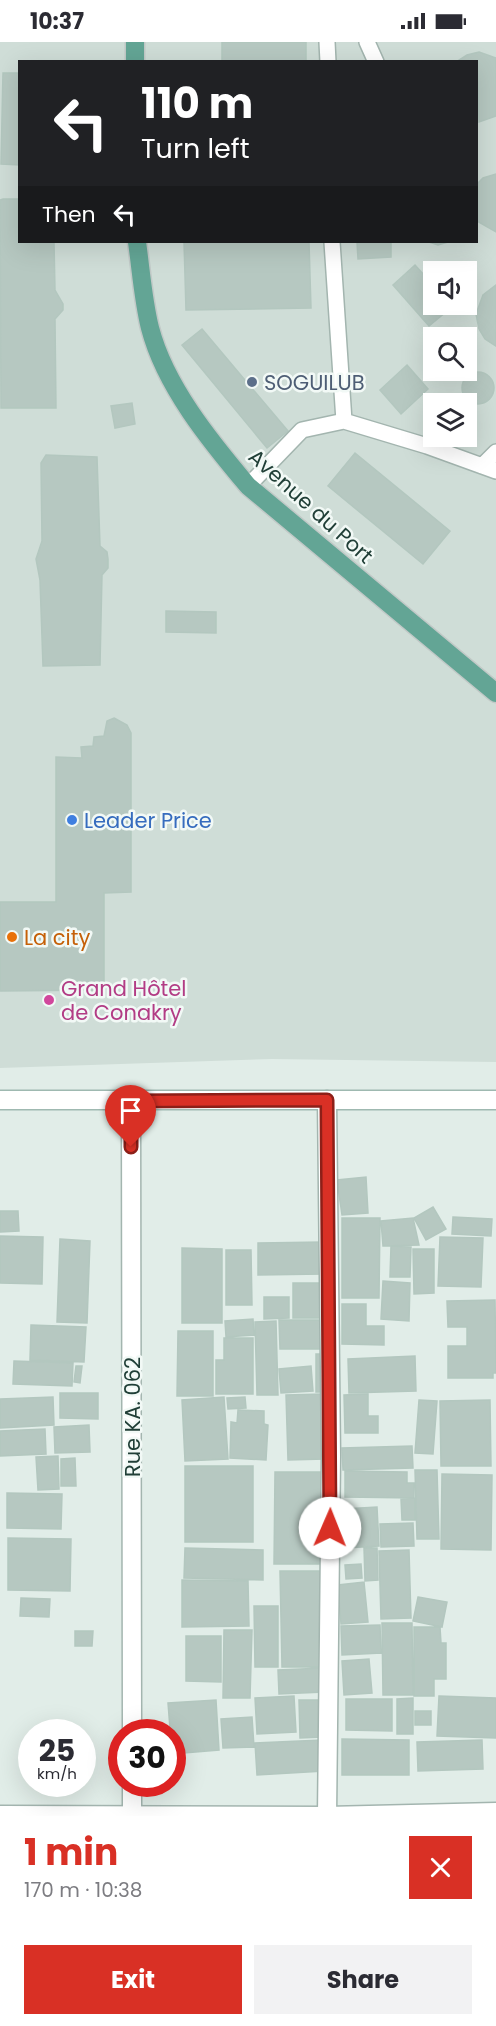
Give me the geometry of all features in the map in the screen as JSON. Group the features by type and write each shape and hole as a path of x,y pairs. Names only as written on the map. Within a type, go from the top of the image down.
{"main road":[{"path":"135,42 135,60"},
{"name":"Avenue du Port","path":"136,243 150,329 177,393 248,486 496,693"}],"street":[{"path":"0,1100 496,1100"},
{"path":"327,1100 330,1468 327,1816"},
{"name":"Rue KA. 062","path":"131,1101 132,1719"},
{"path":"132,1797 132,1815"},
{"path":"0,1815 327,1816 496,1812"}],"lane":[{"path":"327,42 328,60"},
{"path":"367,42 375,60"},
{"path":"332,243 344,421"},
{"path":"248,486 302,430 344,421 427,446 489,468 496,452"}],"shaded area":[{"path":"0,42 496,42 496,1062 272,1059 0,1068"}],"building":[{"path":"222,42 306,42 306,60 222,60"},
{"path":"479,52 496,58 496,116 479,122 478,60 459,60"},
{"path":"3,73 18,73 18,165 1,164"},
{"path":"496,174 496,232 478,222 478,183 483,178"},
{"path":"18,199 18,243 54,243 55,290 63,304 63,310 55,319 56,408 1,408 0,200"},
{"path":"184,243 309,243 311,308 186,310"},
{"path":"357,243 391,243 391,257 358,259"},
{"path":"415,265 423,274 423,315 442,315 429,326 393,285"},
{"path":"496,285 496,346 485,339 479,329 476,315 483,295"},
{"path":"202,329 288,431 267,448 182,345"},
{"path":"407,365 428,389 401,414 380,390"},
{"path":"478,372 489,377 494,388 489,399 478,404 477,393 464,393 462,388 465,381 477,381"},
{"path":"132,403 135,424 115,428 111,406"},
{"path":"355,453 450,531 423,564 328,486"},
{"path":"46,455 97,457 100,546 107,552 108,559 108,568 102,575 100,665 43,666 40,580 36,559 42,541 41,463"},
{"path":"166,611 216,612 216,633 166,632"},
{"path":"114,718 127,725 131,733 131,892 104,893 104,990 0,991 0,902 56,902 56,757 82,758 81,747 93,746 94,737 104,736 107,721"},
{"path":"366,1177 368,1213 342,1215 337,1180"},
{"path":"433,1207 446,1229 426,1240 414,1218"},
{"path":"0,1211 18,1211 19,1231 0,1232"},
{"path":"453,1217 492,1219 491,1236 452,1234"},
{"path":"342,1218 380,1218 379,1298 342,1298"},
{"path":"413,1218 419,1245 383,1246 381,1221"},
{"path":"0,1236 43,1237 42,1284 0,1283"},
{"path":"440,1237 483,1238 481,1287 438,1286"},
{"path":"60,1239 90,1241 87,1323 57,1322"},
{"path":"323,1242 323,1274 258,1275 258,1243"},
{"path":"391,1246 411,1247 410,1277 390,1277"},
{"path":"182,1248 222,1249 222,1323 182,1323"},
{"path":"413,1249 434,1249 434,1293 414,1294"},
{"path":"226,1250 251,1250 252,1305 226,1305"},
{"path":"383,1281 410,1283 409,1321 381,1319"},
{"path":"293,1283 324,1283 324,1318 293,1318"},
{"path":"264,1297 289,1297 289,1318 264,1319"},
{"path":"495,1300 496,1373 493,1373 493,1378 448,1378 448,1346 467,1346 467,1327 448,1327 447,1301"},
{"path":"342,1304 366,1304 366,1326 384,1326 384,1345 342,1344"},
{"path":"253,1319 254,1335 226,1337 225,1321"},
{"path":"279,1320 325,1320 325,1349 280,1349"},
{"path":"276,1321 278,1395 257,1395 255,1322"},
{"path":"31,1325 86,1327 84,1362 30,1360"},
{"path":"178,1331 213,1331 213,1396 177,1396"},
{"path":"224,1338 253,1338 253,1394 216,1394 216,1360 224,1360"},
{"path":"316,1354 326,1354 327,1392 316,1392"},
{"path":"415,1356 416,1391 349,1393 348,1359"},
{"path":"14,1361 73,1363 72,1386 13,1384"},
{"path":"76,1366 82,1366 80,1383 74,1382"},
{"path":"311,1366 313,1391 281,1393 279,1369"},
{"path":"60,1393 98,1393 98,1419 60,1418"},
{"path":"324,1394 325,1459 288,1460 286,1395"},
{"path":"368,1394 368,1416 378,1416 378,1433 345,1433 344,1395"},
{"path":"53,1397 54,1425 0,1428 0,1399"},
{"path":"224,1397 228,1459 185,1461 182,1400"},
{"path":"245,1397 246,1408 228,1409 227,1398"},
{"path":"419,1400 437,1401 433,1454 415,1453"},
{"path":"490,1400 491,1466 441,1466 440,1401"},
{"path":"238,1410 264,1411 264,1424 268,1425 266,1460 230,1458 231,1422 237,1423"},
{"path":"89,1425 90,1452 55,1453 54,1427"},
{"path":"45,1429 46,1454 0,1456 0,1431"},
{"path":"412,1446 413,1468 343,1470 342,1448"},
{"path":"58,1456 59,1489 38,1490 36,1457"},
{"path":"75,1458 76,1486 61,1486 61,1459"},
{"path":"185,1466 253,1466 253,1542 185,1542"},
{"path":"415,1470 437,1470 439,1539 417,1539"},
{"path":"345,1471 407,1472 407,1483 414,1483 414,1498 345,1497"},
{"path":"275,1472 324,1472 323,1564 274,1564"},
{"path":"442,1474 492,1475 491,1550 441,1549"},
{"path":"7,1493 62,1494 61,1529 7,1528"},
{"path":"415,1498 415,1520 402,1520 401,1499"},
{"path":"377,1507 379,1546 345,1548 343,1509"},
{"path":"413,1523 414,1546 381,1547 380,1524"},
{"path":"8,1538 71,1539 70,1591 8,1590"},
{"path":"185,1548 263,1550 263,1580 184,1578"},
{"path":"364,1548 377,1548 378,1580 365,1581"},
{"path":"409,1550 411,1618 381,1619 379,1551"},
{"path":"361,1564 362,1578 346,1579 345,1565"},
{"path":"280,1571 322,1571 323,1667 282,1667"},
{"path":"182,1580 248,1581 249,1626 182,1627"},
{"path":"364,1582 368,1622 341,1624 338,1585"},
{"path":"418,1597 447,1602 442,1627 413,1621"},
{"path":"21,1598 50,1599 49,1617 20,1616"},
{"path":"254,1606 278,1606 278,1667 255,1667"},
{"path":"382,1623 412,1623 413,1695 383,1695"},
{"path":"380,1625 381,1653 342,1655 341,1626"},
{"path":"414,1627 440,1627 441,1643 446,1643 446,1679 434,1679 434,1696 414,1696"},
{"path":"224,1630 252,1630 250,1698 223,1698"},
{"path":"75,1631 93,1631 92,1646 75,1646"},
{"path":"186,1636 221,1636 221,1682 186,1681"},
{"path":"369,1659 372,1693 344,1695 342,1661"},
{"path":"323,1668 324,1692 279,1694 278,1670"},
{"path":"294,1696 296,1732 257,1734 255,1698"},
{"path":"439,1696 496,1698 496,1738 437,1736"},
{"path":"413,1698 413,1734 397,1734 397,1699"},
{"path":"346,1699 392,1699 392,1731 346,1730"},
{"path":"216,1700 219,1750 186,1753 186,1719 169,1719 168,1703"},
{"path":"299,1700 322,1700 323,1737 300,1738"},
{"path":"415,1711 431,1711 431,1725 415,1725"},
{"path":"252,1717 254,1747 223,1748 221,1719"},
{"path":"342,1739 409,1740 409,1775 342,1775"},
{"path":"322,1740 324,1771 257,1775 255,1743"},
{"path":"482,1740 483,1769 418,1771 417,1742"}],"place":[{"name":"SOGUILUB","path":"252,382"},
{"name":"Leader Price","path":"72,820"},
{"name":"La city","path":"12,937"},
{"name":"Grand Hôtel de Conakry","path":"49,1000"}],"route":[{"path":"131,1147 131,1101 327,1100 330,1528"}]}
